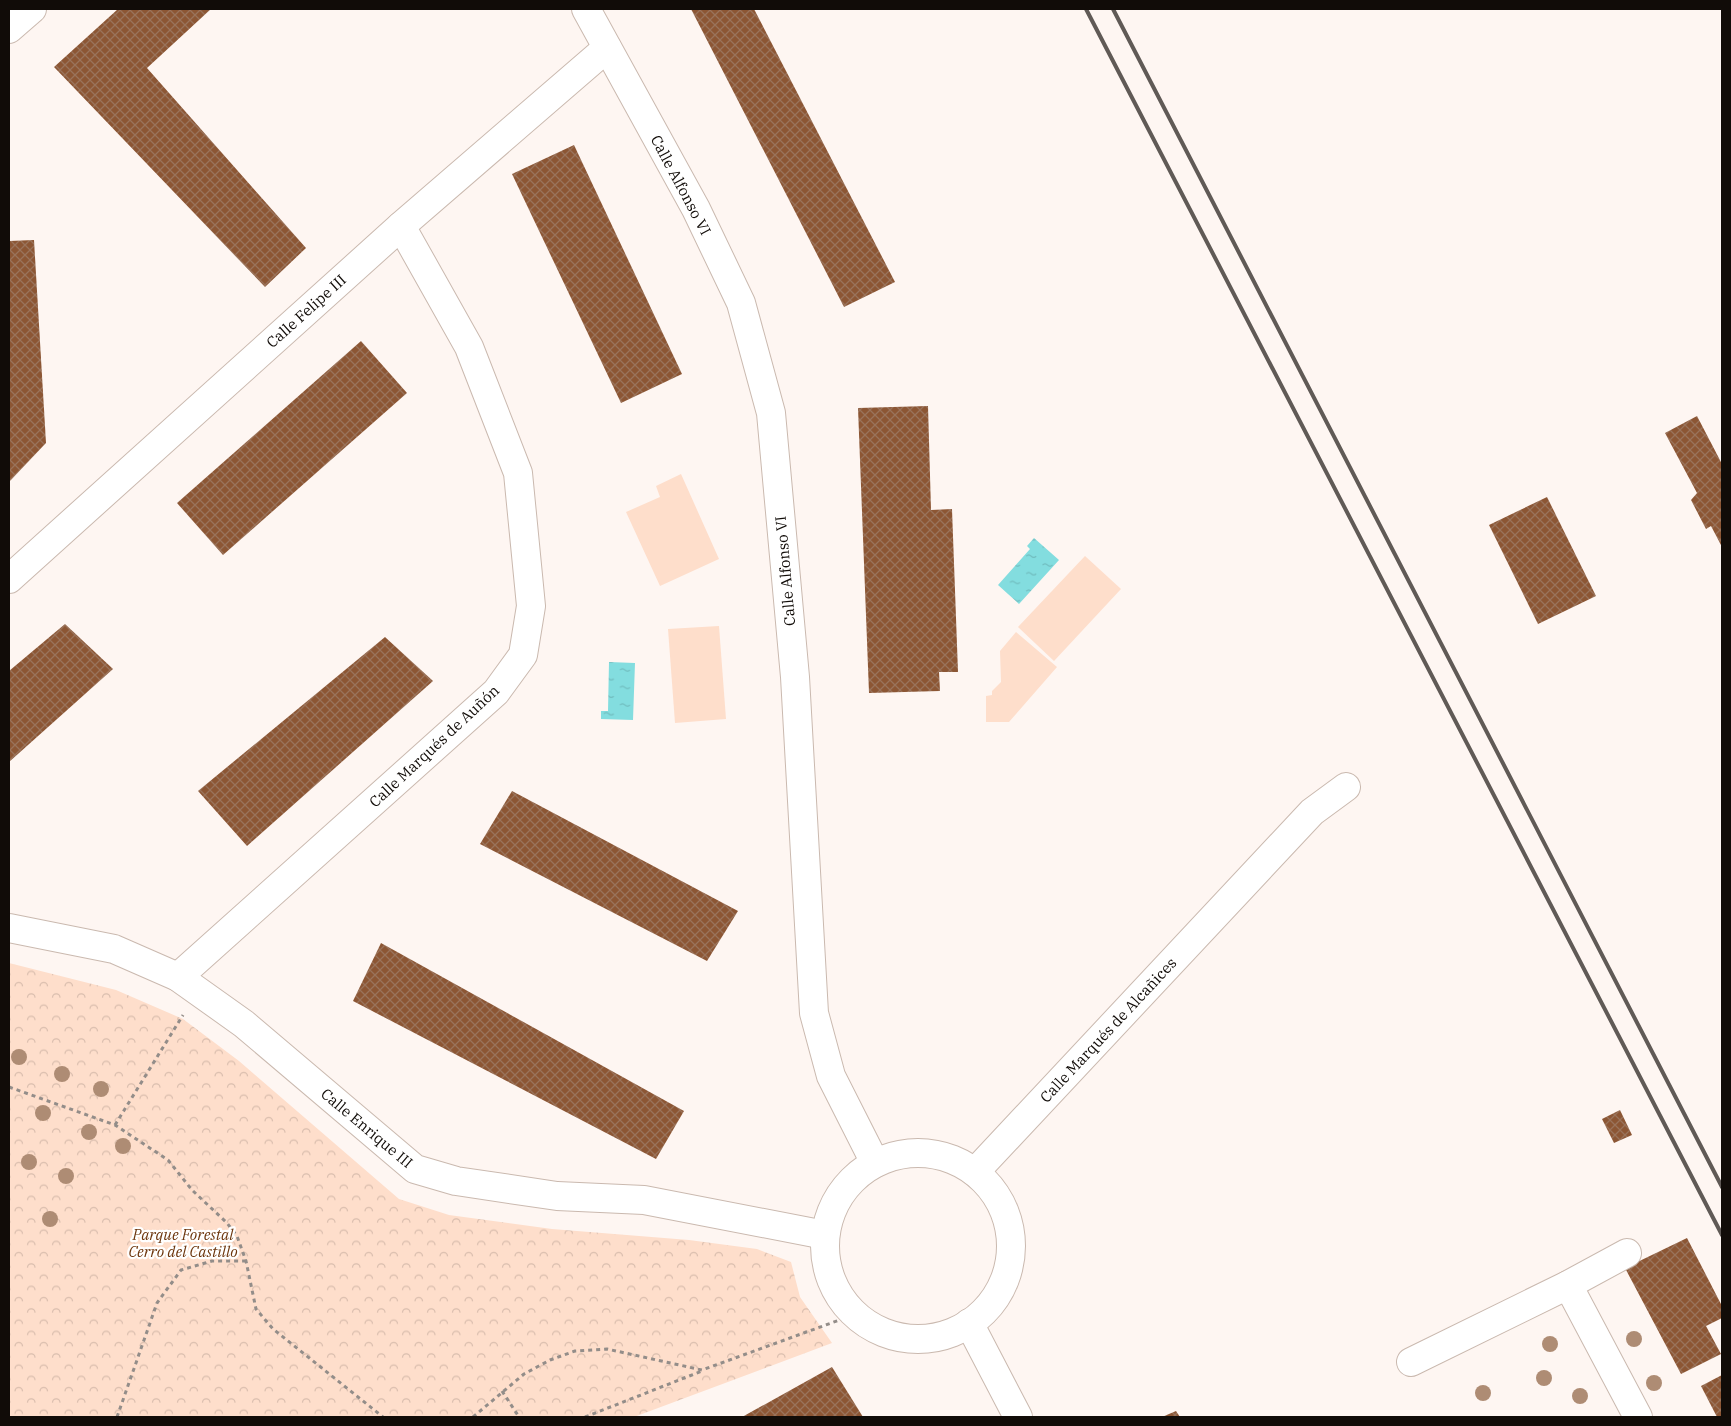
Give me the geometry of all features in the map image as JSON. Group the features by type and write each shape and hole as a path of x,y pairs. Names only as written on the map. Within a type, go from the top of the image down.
{"street":[{"path":"9,29 32,9"},
{"name":"Calle Alfonso VI","path":"586,9 696,209 741,303 770,413 795,677 814,1013 831,1076 875,1163"},
{"name":"Calle Felipe III","path":"9,579 401,226 606,48"},
{"name":"Calle Marqués de Auñón","path":"188,985 496,692 523,656 531,606 518,473 469,347 401,226"},
{"name":"Calle Marqués de Alcañices","path":"975,1172 1312,812 1346,787"},
{"name":"Calle Enrique III","path":"9,928 114,949 188,985 244,1024 415,1169 456,1182 558,1196 644,1200 825,1234"},
{"path":"926,1153 952,1159 975,1172 995,1193 1008,1220 1011,1250 1006,1278 991,1304 969,1324 945,1335 919,1339 893,1336 869,1325 848,1308 834,1286 826,1261 825,1234 833,1205 851,1181 875,1163 900,1154 926,1153"},
{"path":"1411,1362 1568,1285 1627,1253"},
{"path":"1568,1285 1638,1417"},
{"path":"969,1324 1018,1417"}],"path":[{"path":"115,1125 188,985"},
{"path":"9,1087 115,1125 168,1160 192,1190 227,1223 237,1236 246,1260 256,1310 273,1329 383,1417"},
{"path":"117,1417 157,1303 181,1270 212,1260 246,1260"},
{"path":"586,1417 702,1370 856,1314"},
{"path":"473,1417 524,1374 550,1360 575,1351 607,1350 702,1370"},
{"path":"502,1391 519,1417"}],"green space":[{"path":"681,474 719,559 660,586 626,512 660,497 656,486"},
{"path":"1085,556 1121,589 1054,661 1018,627"},
{"path":"719,626 726,719 675,723 668,629"},
{"path":"1016,632 1057,667 1009,722 986,722 986,696 992,695 992,691 1001,682 1000,651"},
{"name":"Parque Forestal Cerro del Castillo","path":"9,963 116,990 183,1019 239,1061 399,1199 449,1215 552,1229 689,1240 757,1249 791,1262 800,1297 832,1343 634,1417 9,1417"}],"water":[{"path":"1034,538 1059,560 1019,604 998,585 1030,549 1027,546"},
{"path":"609,662 635,663 633,720 601,719 601,711 608,711"}],"building":[{"path":"118,9 211,9 147,68 306,248 265,287 54,67"},
{"path":"691,9 754,9 895,282 844,307"},
{"path":"574,145 682,374 621,403 512,174"},
{"path":"34,240 46,443 9,482 9,241"},
{"path":"361,341 407,393 223,555 177,503"},
{"path":"928,406 931,510 952,509 958,672 939,672 940,691 869,693 858,408"},
{"path":"1697,416 1722,464 1722,547 1711,526 1706,529 1691,500 1697,493 1665,433"},
{"path":"1547,497 1596,596 1538,624 1489,525"},
{"path":"65,624 113,669 9,762 9,671"},
{"path":"385,637 433,681 247,846 198,791"},
{"path":"512,791 738,911 707,961 480,844"},
{"path":"381,943 684,1111 656,1159 353,1001"},
{"path":"1620,1110 1632,1135 1614,1143 1602,1119"},
{"path":"1687,1238 1722,1306 1722,1318 1706,1326 1721,1354 1681,1374 1625,1268"},
{"path":"832,1367 863,1417 742,1417"},
{"path":"1722,1375 1722,1417 1717,1417 1701,1386"},
{"path":"1176,1411 1180,1417 1162,1417"}],"railway":[{"path":"1086,9 1722,1235"},
{"path":"1113,9 1722,1187"}]}
